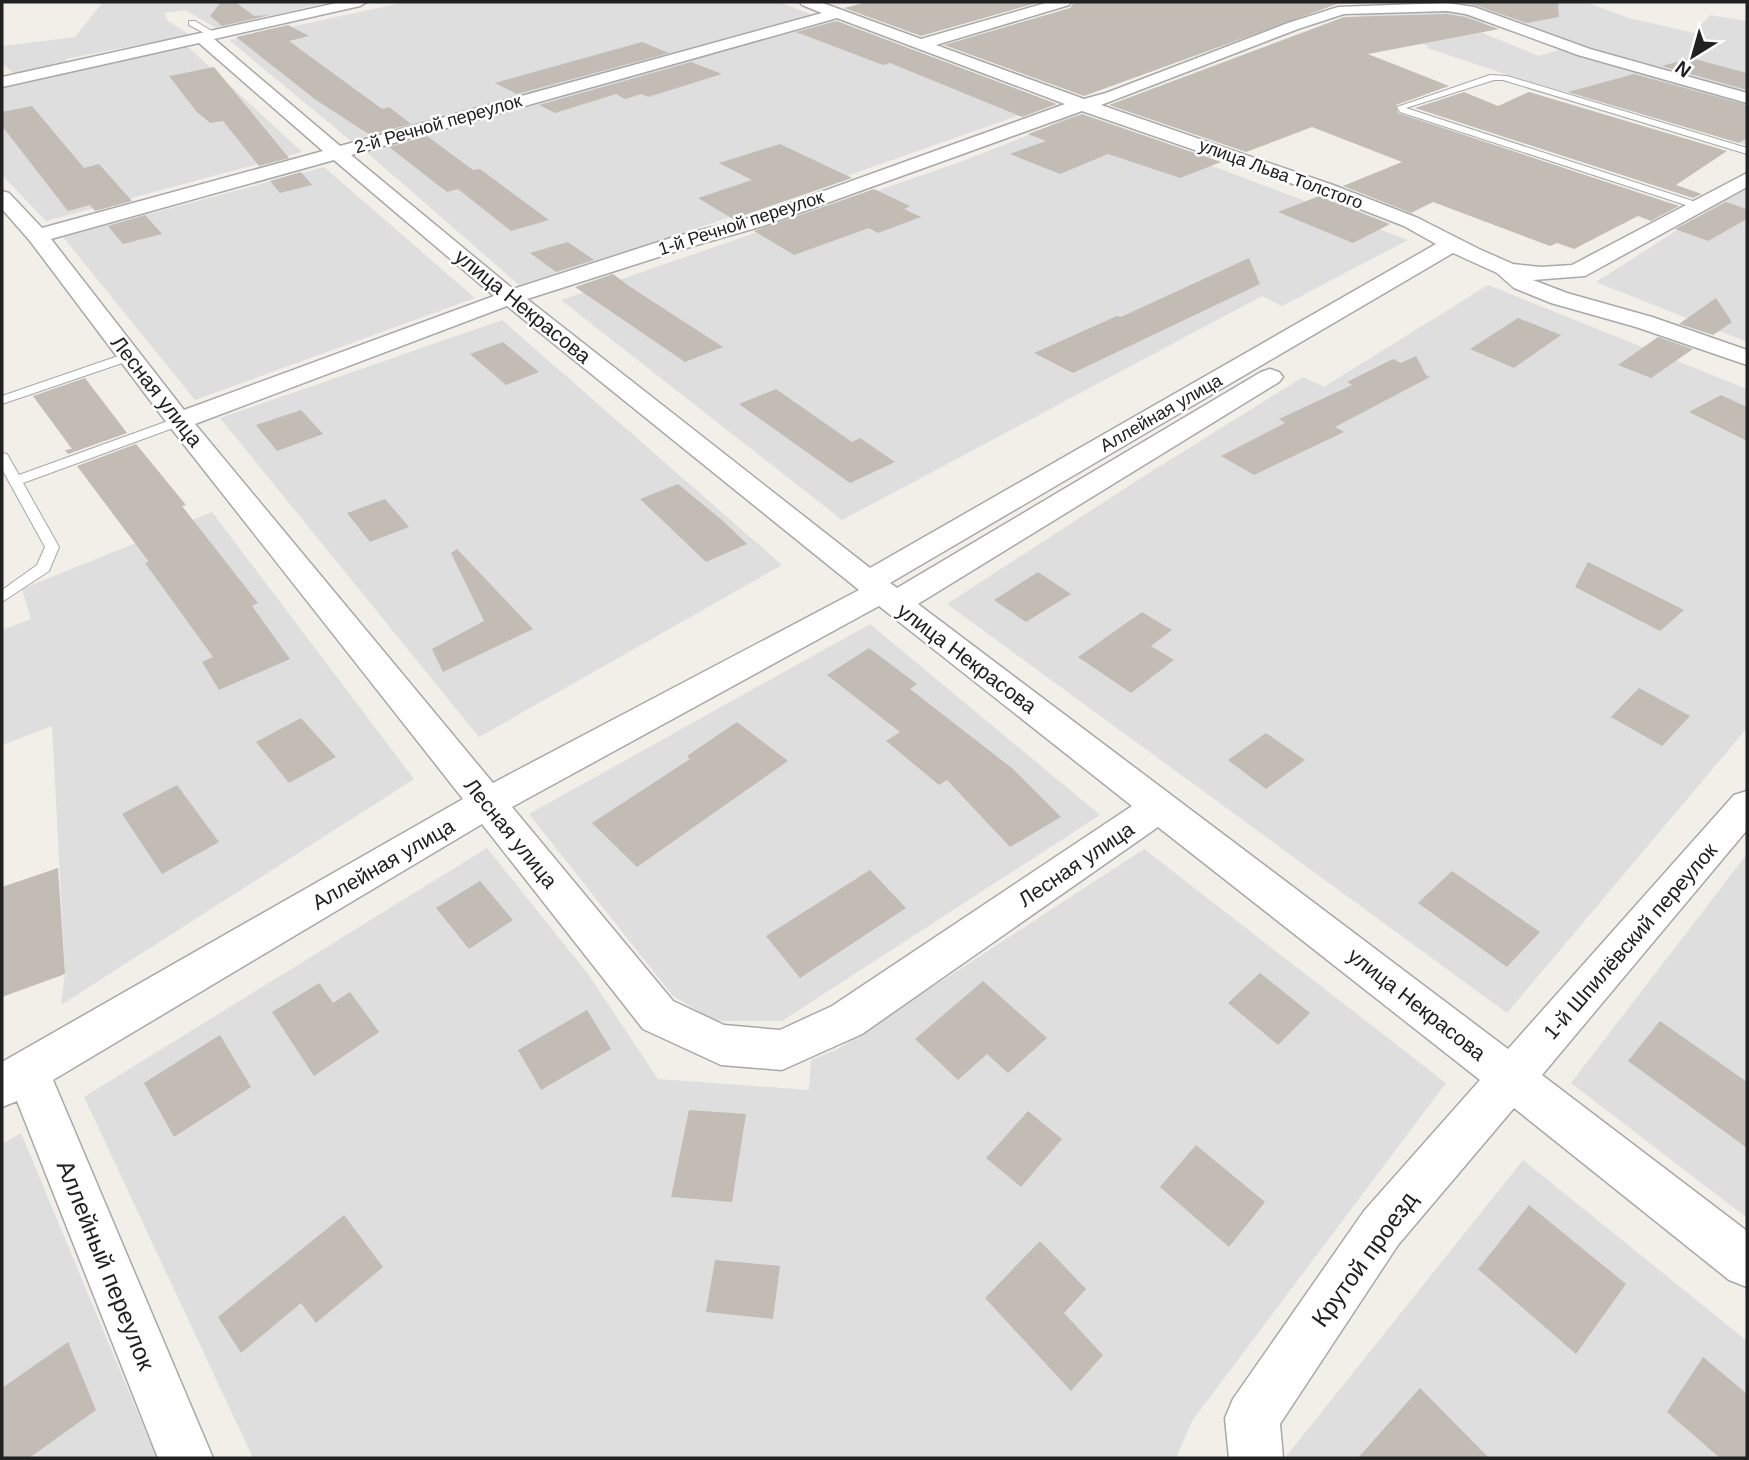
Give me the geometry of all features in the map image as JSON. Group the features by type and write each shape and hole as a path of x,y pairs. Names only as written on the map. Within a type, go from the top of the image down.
{"street":[{"path":"2,82 202,31 360,2"},
{"path":"922,44 1064,2"},
{"name":"улица Льва Толстого","path":"825,6 1083,105 1326,189 1411,222 1505,268 1521,283 1559,298 1654,325 1747,358"},
{"name":"2-й Речной переулок","path":"38,236 337,153 825,6"},
{"name":"1-й Речной переулок","path":"179,421 511,298 685,241 757,222 1053,113 1112,97 1340,6 1447,7 1469,10 1584,52 1747,98"},
{"name":"улица Некрасова","path":"202,31 337,153 511,298 881,592 1512,1077 1747,1262"},
{"path":"1505,268 1541,274 1577,271 1747,179"},
{"name":"Лесная улица","path":"2,197 38,236 179,421 658,1016 721,1045 782,1050 847,1020 1160,806"},
{"name":"Аллейная улица","path":"15,1079 487,803 881,592 1462,249"},
{"name":"1-й Шпилёвский переулок","path":"1512,1077 1747,805"},
{"name":"Крутой проезд","path":"1256,1458 1252,1418 1381,1228 1512,1077"},
{"name":"Аллейный переулок","path":"15,1079 185,1458"}],"lane":[{"path":"1698,206 1403,110 1401,107 1493,77 1504,78 1747,151"},
{"path":"2,400 130,356"},
{"path":"15,481 179,421"},
{"path":"2,457 52,547 44,568 2,597"}],"shaded area":[{"path":"103,2 330,2 216,28 185,10 164,13 168,21 190,35 65,59 68,64 13,73 2,63 2,46 75,37"},
{"path":"406,2 779,2 813,15 351,141 229,40"},
{"path":"1450,2 1585,2 1629,18 1694,33 1710,15 1747,21 1747,93 1600,53 1503,17"},
{"path":"1444,11 1492,22 1468,27 1539,56 1562,49 1747,103 1747,145 1517,78 1427,48 1428,46 1353,14"},
{"path":"833,21 1049,105 704,226 519,285 364,150"},
{"path":"187,46 302,152 46,221 2,175 2,87"},
{"path":"1072,113 1408,240 1282,306 1262,296 842,520 561,300 960,162 1044,129"},
{"path":"324,167 475,298 195,400 63,237"},
{"path":"1747,186 1747,342 1596,282 1738,191"},
{"path":"1488,285 1747,389 1747,728 1507,1013 947,604 1303,377 1324,387"},
{"path":"502,320 782,565 479,737 220,418"},
{"path":"212,512 414,779 61,1005 65,974 52,726 2,745 2,630 31,619 22,589"},
{"path":"870,624 1100,815 782,1021 714,1021 673,996 529,814"},
{"path":"487,848 588,974 658,1079 809,1090 811,1060 836,1050 1144,849 1446,1083 1192,1421 1176,1458 253,1458 84,1097"},
{"path":"1747,854 1747,1218 1571,1083"},
{"path":"21,1133 158,1458 2,1458 2,1144"},
{"path":"1523,1160 1747,1341 1747,1458 1285,1458"}],"building":[{"path":"221,2 235,2 254,16 270,15 222,26 210,16"},
{"path":"868,2 1040,2 921,36 844,8"},
{"path":"1074,2 1409,2 1337,4 1084,96 944,45 1070,8"},
{"path":"1456,2 1558,2 1559,17 1527,23 1475,5"},
{"path":"1447,14 1465,17 1499,29 1368,54 1449,86 1396,105 1398,113 1679,206 1651,221 1638,216 1574,249 1557,243 1550,246 1433,202 1411,213 1343,186 1402,162 1312,127 1246,152 1109,105 1344,17"},
{"path":"837,21 1057,104 1022,117 890,63 883,65 796,32"},
{"path":"288,25 309,36 289,41 382,109 389,107 411,124 370,135 316,100 236,37"},
{"path":"642,42 669,53 517,94 495,83"},
{"path":"1691,58 1747,73 1747,90 1662,66"},
{"path":"691,62 722,74 648,97 642,94 625,99 616,94 555,113 539,105"},
{"path":"214,67 289,158 259,166 223,121 210,123 196,111 169,76"},
{"path":"1634,74 1747,105 1747,138 1739,143 1568,92"},
{"path":"1464,92 1498,106 1529,92 1727,151 1676,185 1702,194 1693,198 1415,108"},
{"path":"32,106 84,168 99,164 132,201 95,211 90,205 68,211 2,126 2,112"},
{"path":"1082,114 1221,162 1180,178 1108,154 1060,174 1010,154 1046,141 1028,134"},
{"path":"427,136 473,170 480,169 549,220 511,231 458,189 447,192 389,147"},
{"path":"780,144 852,178 733,219 698,198 752,180 719,163"},
{"path":"301,172 312,185 280,193 270,181"},
{"path":"874,189 910,206 904,209 921,217 878,233 869,228 794,255 754,231"},
{"path":"1319,196 1390,224 1353,243 1278,212"},
{"path":"1726,202 1747,209 1747,219 1708,241 1675,229"},
{"path":"145,215 162,234 123,244 108,226"},
{"path":"568,242 594,260 556,272 530,253"},
{"path":"1249,258 1260,284 1073,373 1034,353 1117,316 1121,317"},
{"path":"613,274 723,347 685,362 575,287"},
{"path":"1716,298 1732,322 1713,335 1679,324"},
{"path":"1518,318 1561,335 1514,368 1470,349"},
{"path":"1658,337 1693,349 1651,378 1618,365"},
{"path":"503,342 539,372 506,385 470,354"},
{"path":"1416,356 1426,375 1430,377 1335,427 1344,432 1254,475 1221,456 1285,423 1279,419 1352,385 1347,382 1393,359 1401,363"},
{"path":"85,378 127,433 68,454 65,450 72,449 33,396"},
{"path":"776,389 852,442 860,438 895,462 850,483 739,404"},
{"path":"1721,395 1747,407 1747,441 1689,412"},
{"path":"301,410 323,434 277,451 256,425"},
{"path":"136,444 186,505 182,506 258,603 252,606 290,659 219,690 202,662 213,657 145,563 149,562 77,466"},
{"path":"678,484 747,544 706,562 640,499"},
{"path":"385,499 409,527 370,542 347,513"},
{"path":"457,549 533,629 443,672 432,649 484,621 451,553"},
{"path":"1588,562 1684,610 1660,631 1575,587"},
{"path":"1038,572 1071,594 1026,622 994,600"},
{"path":"1142,612 1172,630 1151,646 1174,660 1131,693 1078,657"},
{"path":"869,648 917,684 910,689 1013,769 1061,817 1010,847 947,780 939,785 886,741 900,732 827,675"},
{"path":"1639,688 1690,716 1662,746 1611,717"},
{"path":"301,718 336,757 289,783 256,742"},
{"path":"737,722 788,761 637,867 592,823 690,759 687,756"},
{"path":"1266,733 1305,760 1266,789 1228,760"},
{"path":"177,785 219,842 162,874 122,814"},
{"path":"58,868 65,974 2,997 2,887"},
{"path":"870,870 906,908 800,978 766,936"},
{"path":"1452,871 1540,932 1507,967 1418,903"},
{"path":"480,881 513,920 469,949 436,908"},
{"path":"1260,973 1310,1013 1278,1045 1228,1003"},
{"path":"983,981 1047,1038 1008,1073 987,1054 958,1080 915,1039"},
{"path":"319,983 333,1003 350,992 379,1032 314,1076 272,1012"},
{"path":"587,1010 611,1049 541,1090 518,1050"},
{"path":"1660,1021 1747,1082 1747,1148 1628,1061"},
{"path":"220,1035 251,1087 174,1137 144,1083"},
{"path":"689,1110 746,1114 732,1202 671,1197"},
{"path":"1028,1111 1062,1139 1021,1187 986,1158"},
{"path":"1196,1145 1265,1202 1229,1247 1160,1187"},
{"path":"1529,1205 1626,1284 1576,1354 1478,1269"},
{"path":"344,1215 383,1267 316,1323 301,1303 241,1353 218,1317"},
{"path":"1040,1241 1086,1289 1064,1313 1103,1355 1071,1391 985,1298"},
{"path":"715,1260 780,1266 773,1319 706,1312"},
{"path":"68,1342 96,1410 29,1458 2,1458 2,1388"},
{"path":"1703,1357 1747,1394 1747,1458 1720,1458 1667,1412"},
{"path":"1420,1388 1489,1458 1358,1458"}]}
